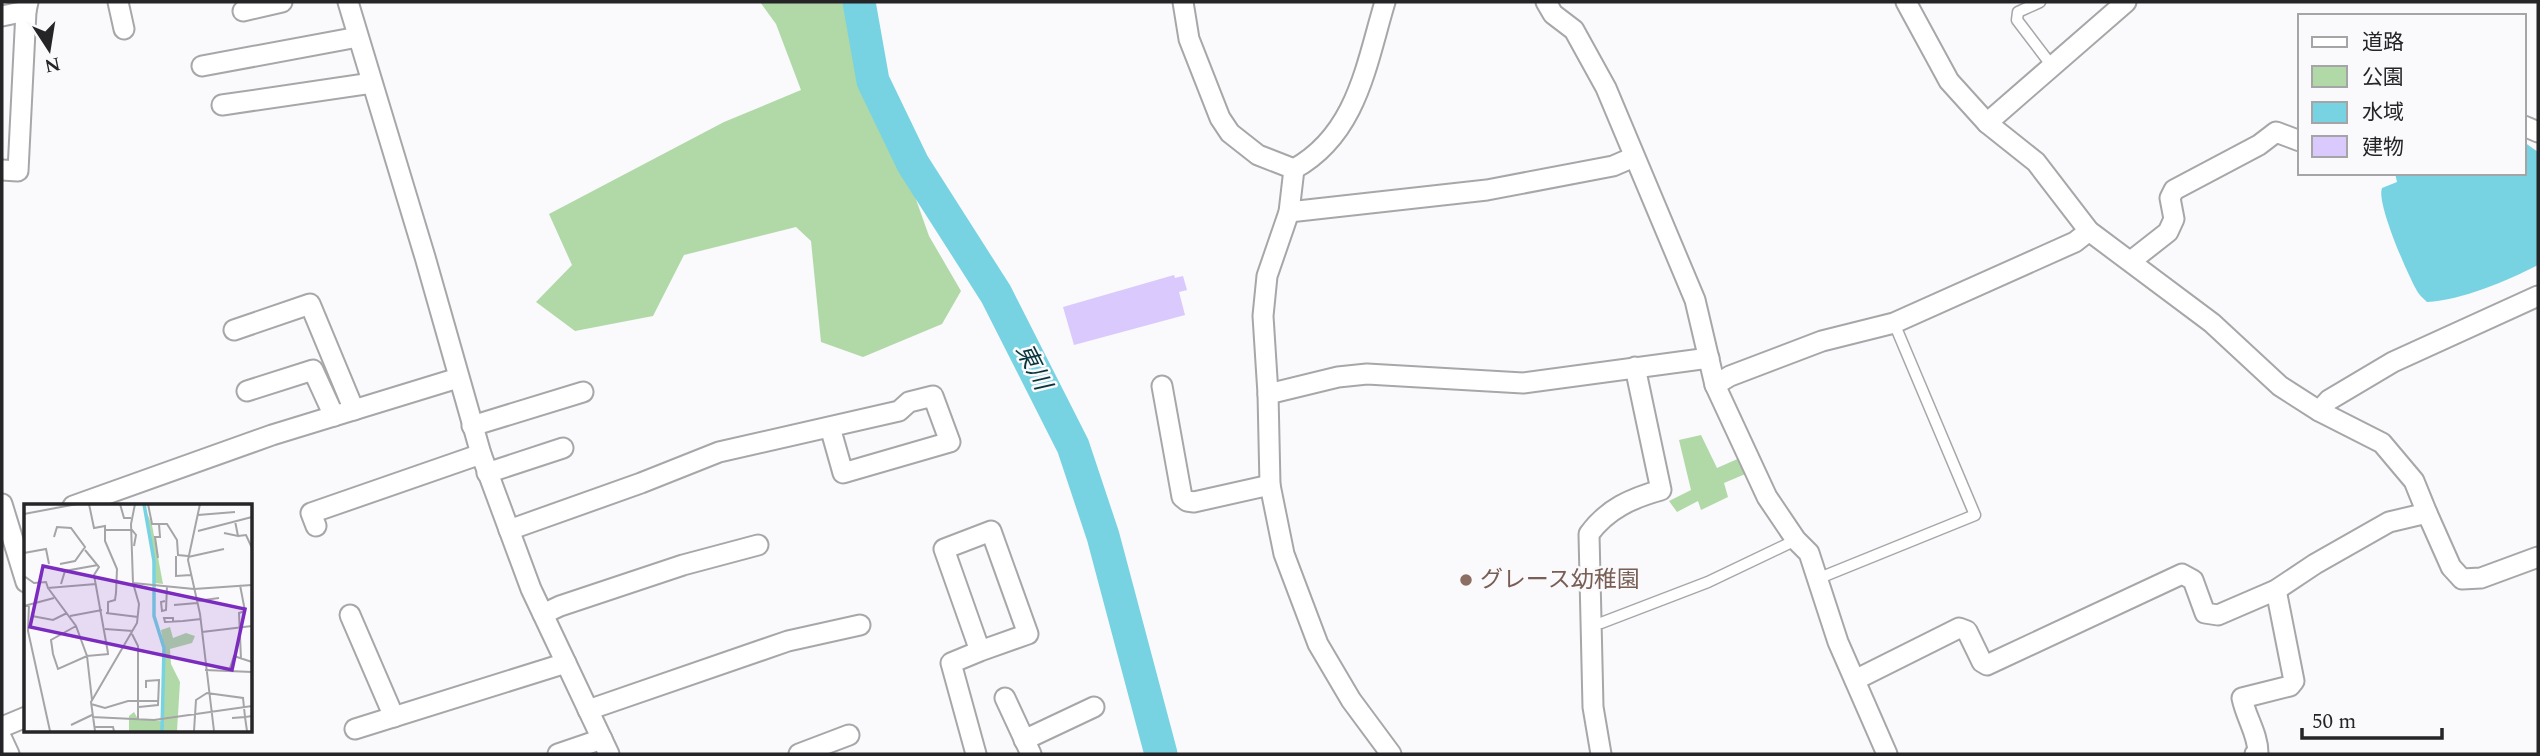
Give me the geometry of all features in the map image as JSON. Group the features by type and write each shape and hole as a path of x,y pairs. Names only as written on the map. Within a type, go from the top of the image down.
{"street":[{"path":"118,2 124,29"},
{"path":"243,11 282,2"},
{"path":"348,2 487,473 543,614 606,746 558,754"},
{"path":"1183,2 1189,39 1220,118 1230,133 1258,155 1294,169"},
{"path":"1294,169 1312,159 1336,135 1355,103 1385,2"},
{"path":"1546,2 1553,14 1574,30 1606,88 1695,300 1716,385 1767,497 1796,540 1809,553 1838,642 1887,754"},
{"path":"1906,2 1950,81 1987,123 2036,162 2089,232 2212,323 2280,386 2319,411 2382,443 2414,481 2451,567 2462,579 2481,578 2538,557"},
{"path":"1987,123 2126,2"},
{"path":"2,16 27,6 18,171 2,170"},
{"path":"202,66 358,37"},
{"path":"222,105 372,83"},
{"path":"2131,261 2168,232 2174,219 2170,198 2174,190 2259,145 2276,132 2298,140"},
{"path":"1289,212 1487,190 1613,166 1634,158"},
{"path":"1294,169 1289,212 1267,276 1263,316 1270,485 1284,554 1318,644 1351,700 1391,754"},
{"path":"1716,385 1730,376 1822,341 1894,323 2074,242 2089,232"},
{"path":"2319,411 2329,400 2393,362 2538,297"},
{"path":"234,330 310,304 354,410"},
{"path":"1268,394 1338,377 1367,374 1523,383 1709,358"},
{"path":"1601,754 1593,707 1589,534 1598,522 1632,498 1661,490 1635,367"},
{"path":"247,391 313,370 334,416"},
{"path":"80,504 272,435 458,377"},
{"path":"1163,386 1182,497 1194,502 1270,485"},
{"path":"472,426 583,392"},
{"path":"509,530 719,452 899,411 909,402 933,396 950,442 843,473 830,427"},
{"path":"487,473 563,447"},
{"path":"316,526 311,513 481,454"},
{"path":"2,504 12,527 24,574"},
{"path":"1855,680 1959,628 1967,631 1982,662 1987,665 2182,574 2193,580 2205,612 2218,615 2276,590 2315,564 2389,522 2427,513"},
{"path":"976,754 951,663 1028,634 990,531 944,549 981,651"},
{"path":"543,614 559,606 683,565 758,545"},
{"path":"2255,754 2258,753 2258,740 2245,713 2242,698 2290,686 2294,681 2276,590"},
{"path":"350,615 394,717"},
{"path":"588,710 788,641 860,625"},
{"path":"355,729 566,663"},
{"path":"1005,698 1027,747 1094,707"},
{"path":"2,727 24,718"},
{"path":"799,754 849,735"},
{"path":"2,740 9,754"}],"lane":[{"path":"2040,2 2018,12 2017,20 2052,66"},
{"path":"1817,579 1975,515 1894,323"},
{"path":"1589,624 1601,623 1708,582 1796,540"}],"green space":[{"path":"760,2 848,2 929,236 961,291 942,324 863,357 821,342 811,241 796,227 684,255 653,316 575,331 536,302 572,265 549,214 724,122 801,90 776,24"},
{"path":"1701,435 1717,468 1742,457 1750,472 1724,483 1728,497 1701,510 1698,501 1677,512 1669,501 1691,490 1679,440"}],"water":[{"path":"2526,143 2538,152 2538,265 2484,289 2455,298 2427,302 2417,291 2406,268 2393,238 2381,196 2382,188 2397,182 2395,175 2526,175"}],"building":[{"path":"1174,275 1175,278 1183,276 1187,290 1179,292 1185,315 1074,345 1063,307"}],"waterway":[{"name":"東川","path":"859,2 873,81 913,164 996,294 1073,446 1103,536 1161,754"}],"place":[{"name":"グレース幼稚園","path":"1466,580"}]}
